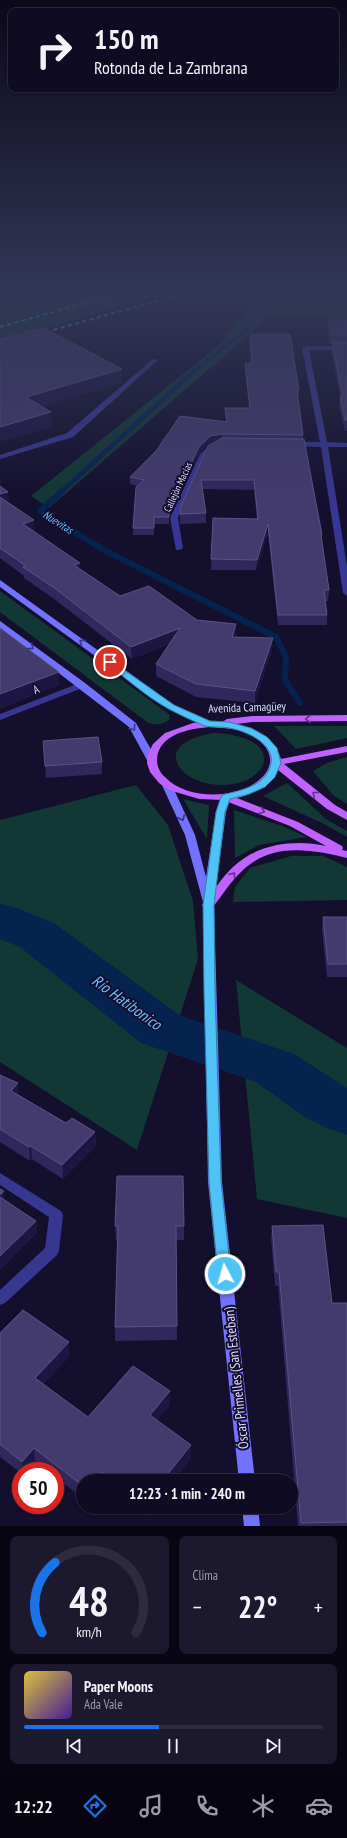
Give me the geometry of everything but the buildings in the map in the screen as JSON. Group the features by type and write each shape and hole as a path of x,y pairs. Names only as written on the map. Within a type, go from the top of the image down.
{"main road":[{"name":"Avenida Camagüey","path":"0,583 171,707 209,724 252,720 347,718"},
{"path":"0,624 82,685 132,725 152,760 155,772 166,783 178,790 192,795 209,797 226,797 245,792 262,785 272,775 276,763 274,750 264,739 248,730 229,725 209,724 191,726 168,736 162,740 155,749 152,760"},
{"path":"276,763 347,749"},
{"path":"276,763 331,807 347,817"},
{"path":"166,783 190,835 208,905"},
{"path":"226,797 294,824 347,854"},
{"name":"Óscar Primelles (San Esteban)","path":"226,797 221,812 208,905 209,992 215,1182 246,1474"},
{"path":"208,905 238,869 256,856 292,846 314,846 347,854"},
{"path":"251,1514 252,1526"}],"street":[{"path":"0,456 70,435 152,362"},
{"path":"308,362 324,444 344,560 347,593"},
{"name":"Callejón Macías","path":"179,548 174,518 204,454 214,446 222,444"},
{"path":"285,444 347,444"},
{"name":"A","path":"0,717 82,685"},
{"path":"0,1178 56,1215 52,1251 0,1299"}],"green space":[{"path":"198,362 217,362 49,508 31,496"},
{"path":"0,591 170,715 169,720 158,724 147,722 0,612"},
{"path":"274,726 347,726 347,738 296,749"},
{"path":"214,733 238,736 254,743 260,748 263,754 264,762 259,771 245,781 225,785 206,783 191,777 180,769 176,758 179,748 191,739"},
{"path":"347,757 347,804 333,795 313,771 327,763"},
{"path":"287,783 326,819 347,831 347,837 324,824 263,796"},
{"path":"136,785 168,825 193,901 198,959 137,1150 0,1062 0,820"},
{"path":"183,799 209,805 207,839"},
{"path":"234,810 282,826 307,837 259,845 235,858"},
{"path":"291,856 323,856 347,867 347,900 233,902 235,887 250,868"},
{"path":"236,980 347,1048 347,1218 257,1199"}],"waterway":[{"name":"Nuevitas","path":"61,492 205,362"},
{"name":"Nuevitas","path":"62,491 40,511 104,550 276,637 286,657 285,680 300,703"},
{"name":"Río Hatibonico","path":"0,920 37,935 160,1029 275,1068 325,1102 347,1113"}],"route":[{"path":"110,662 171,707 209,724 229,725 248,730 264,739 274,750 276,763 272,775 262,785 245,792 226,797 221,812 208,905 215,1182 225,1274"}]}
